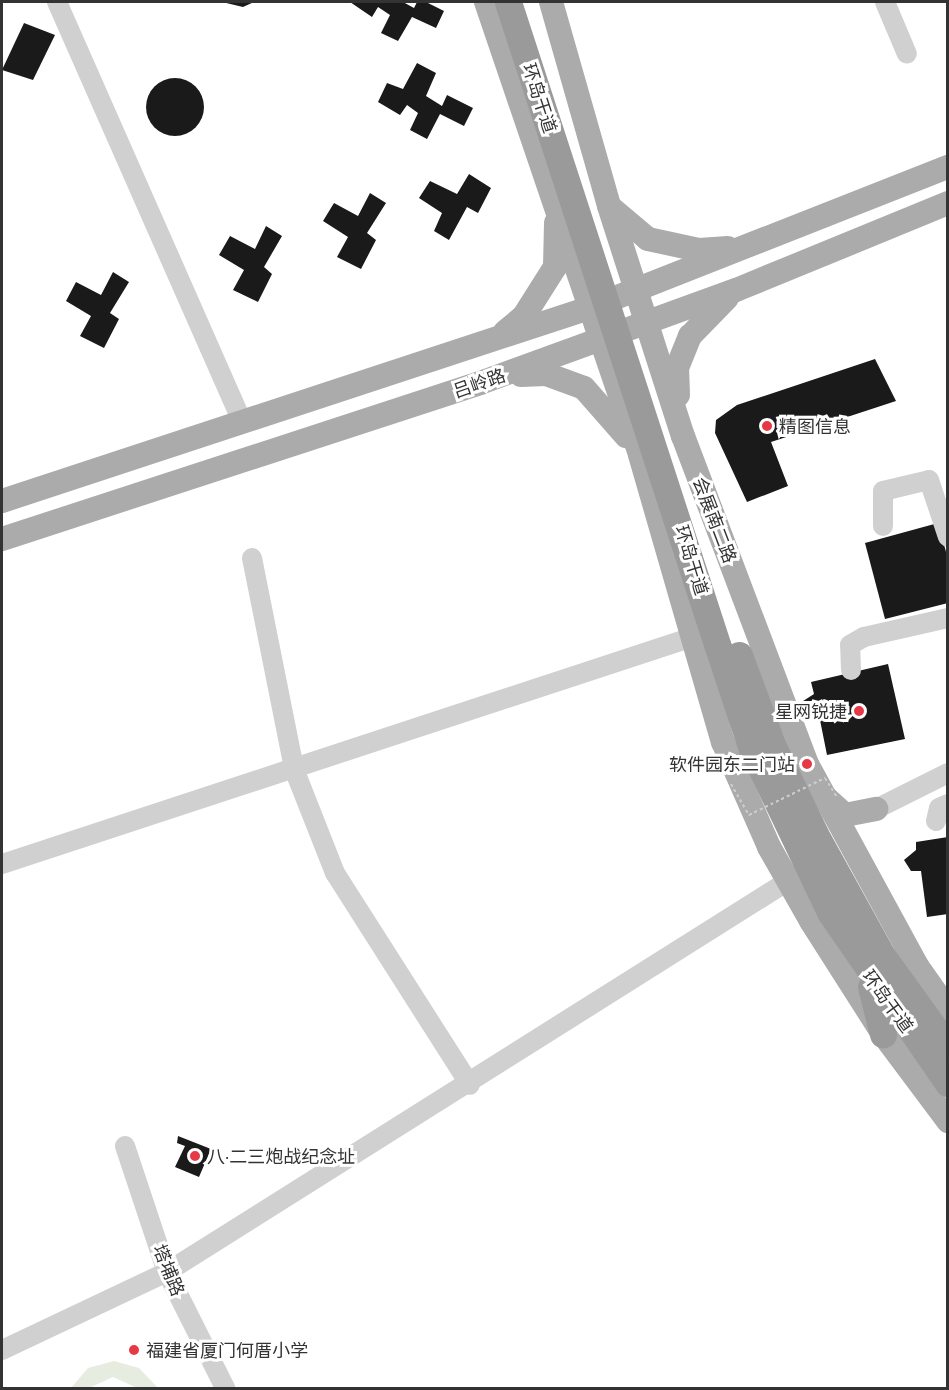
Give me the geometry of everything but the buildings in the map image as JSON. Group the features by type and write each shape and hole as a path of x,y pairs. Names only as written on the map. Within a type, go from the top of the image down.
{"highway":[{"name":"环岛干道","path":"528,2 714,641"},
{"name":"环岛干道","path":"496,8 714,641 774,749 875,966 948,1083"},
{"name":"环岛干道","path":"875,966 948,1047"},
{"path":"875,966 948,1012"},
{"path":"875,966 883,1034"}],"main road":[{"name":"会展南二路","path":"551,2 609,206 650,322 683,436 807,764 831,797 850,849 948,1012"},
{"path":"496,8 640,455 714,641 723,742 788,881 883,1034 948,1121"},
{"name":"吕岭路","path":"2,501 592,307 754,246 948,167"},
{"path":"498,338 524,316 555,267 553,188"},
{"name":"吕岭路","path":"2,540 480,383 736,290 948,203"},
{"path":"609,206 662,243 699,250 754,246"},
{"path":"640,455 683,436 680,358 690,336 736,290"},
{"path":"480,383 521,375 563,378 603,404 640,455"},
{"path":"831,797 845,815 876,809"},
{"path":"850,849 852,835 876,809"}],"street":[{"path":"57,2 242,422"},
{"path":"885,2 907,54"},
{"path":"883,526 883,491 929,480 948,537"},
{"path":"252,558 294,769 335,873 470,1085"},
{"path":"851,669 850,645 864,637 948,618"},
{"path":"2,864 294,769 714,641"},
{"path":"876,809 948,773"},
{"path":"936,821 939,808 948,804"},
{"path":"2,1350 167,1272 470,1085 788,881"},
{"name":"塔埔路","path":"125,1146 167,1272 225,1389"}],"path":[{"path":"731,784 749,815 825,778 831,797"}],"shaded area":[{"path":"114,1361 139,1368 158,1388 137,1388 113,1377 89,1388 71,1388 88,1368"}],"place":[{"name":"精图信息","path":"767,426"},
{"name":"星网锐捷","path":"859,711"},
{"name":"软件园东二门站","path":"807,764"},
{"name":"八·二三炮战纪念址","path":"195,1156"},
{"name":"福建省厦门何厝小学","path":"134,1350"}]}
